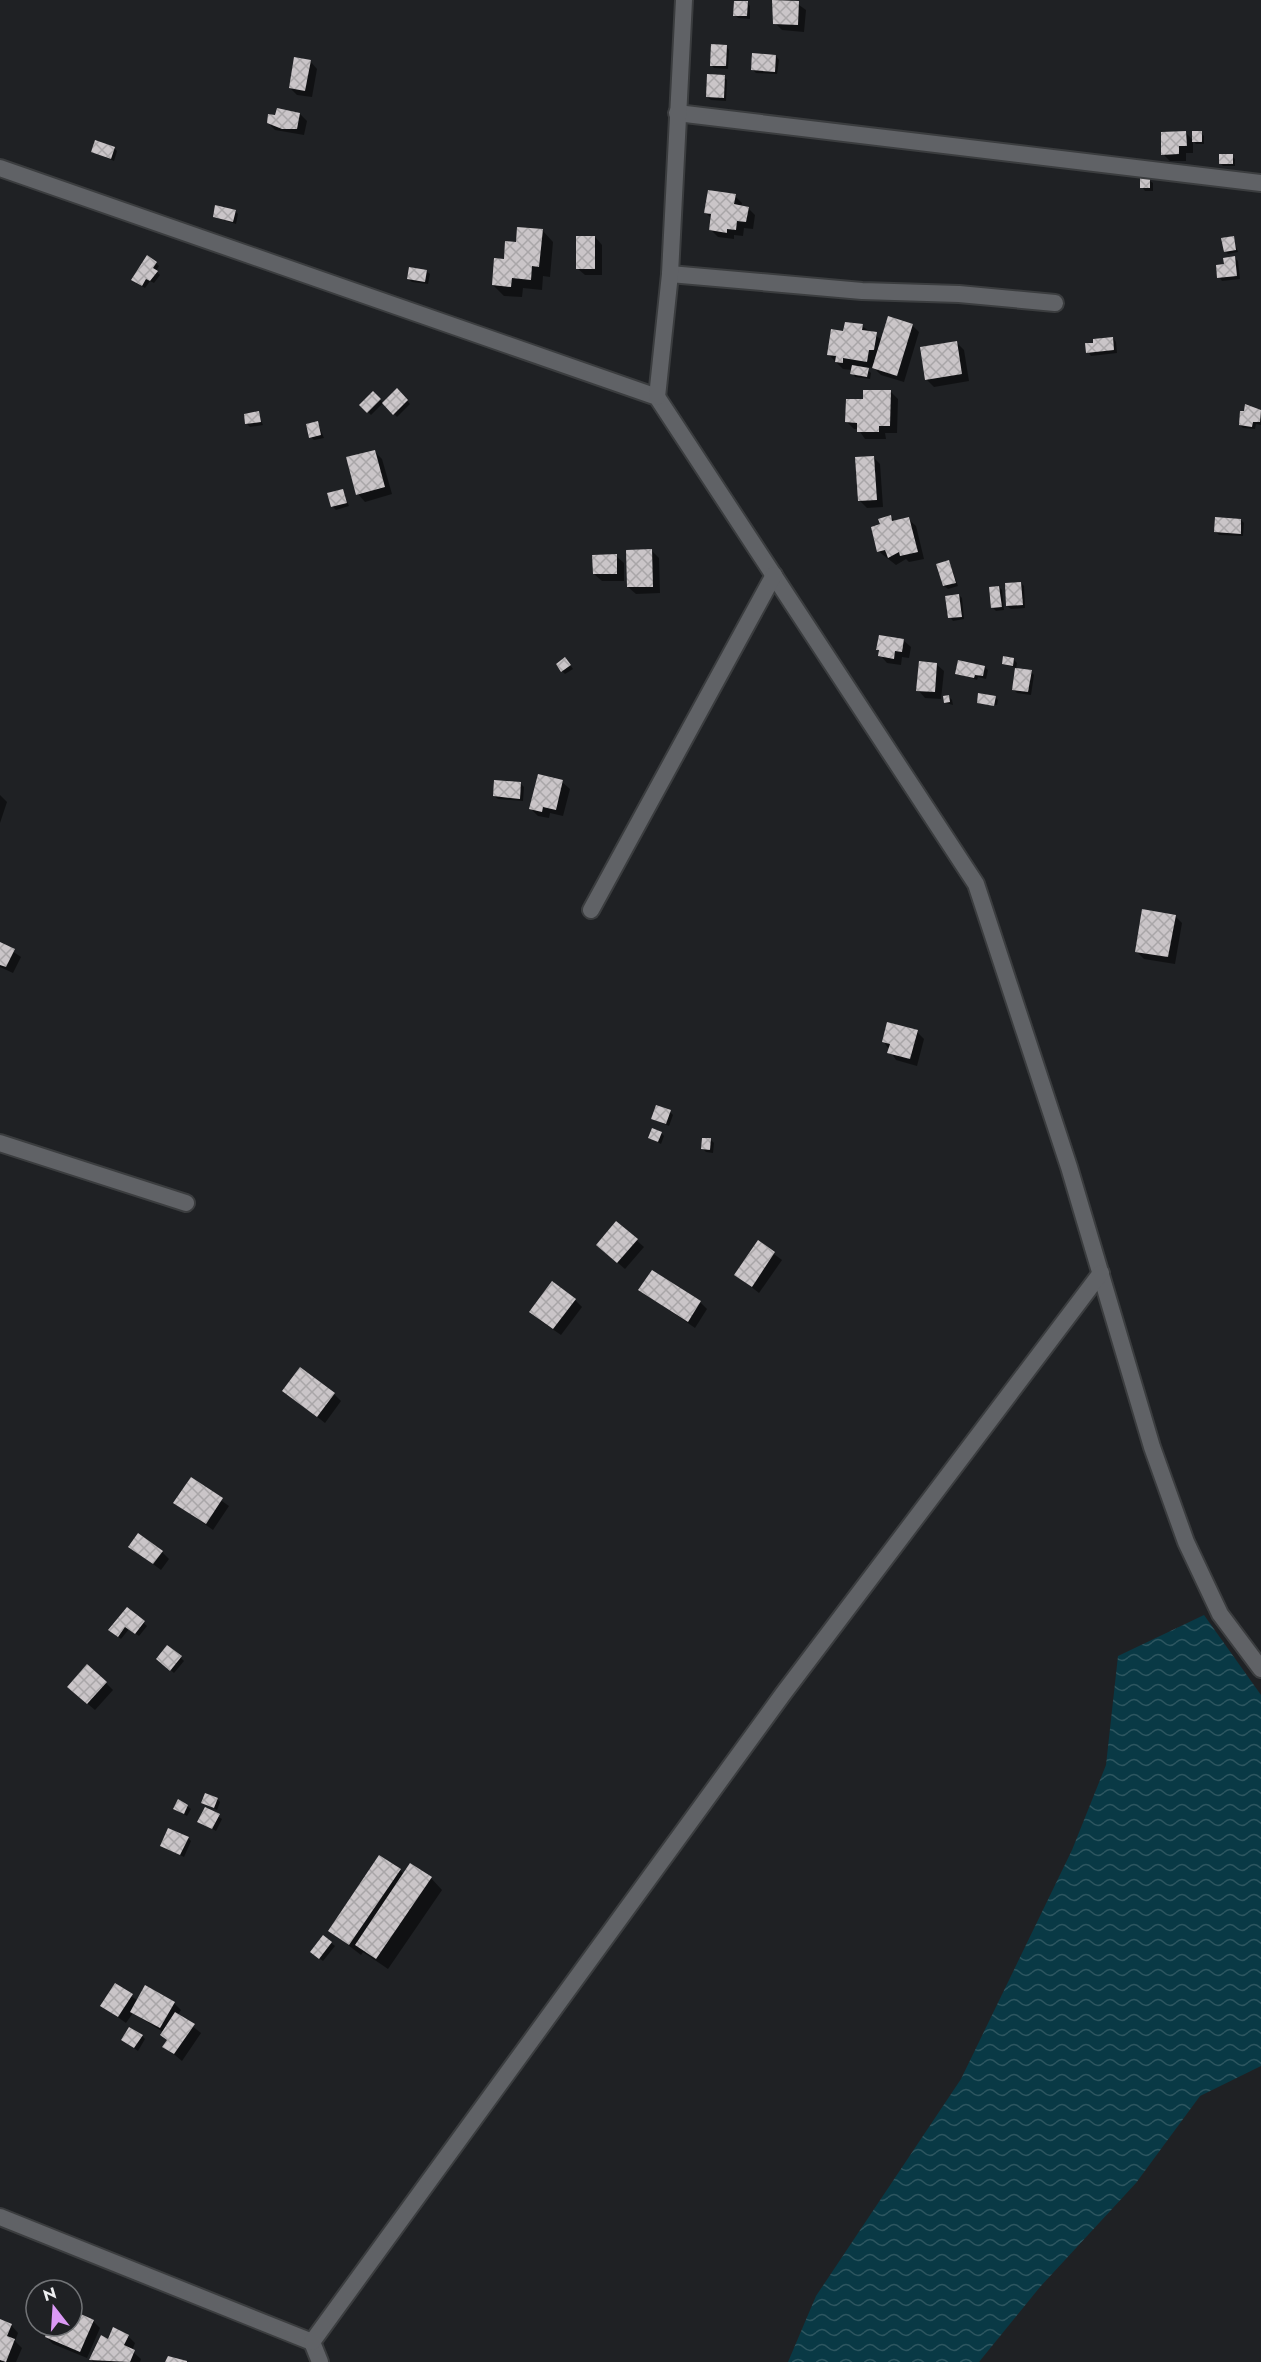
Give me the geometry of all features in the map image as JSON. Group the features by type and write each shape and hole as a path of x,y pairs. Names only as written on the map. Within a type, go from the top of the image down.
{"street":[{"path":"657,397 670,274 684,0"},
{"path":"677,113 1261,183"},
{"path":"0,168 657,397 976,884 1069,1167 1152,1447 1186,1542 1220,1614 1261,1669"},
{"path":"670,274 862,291 959,294 1054,303"},
{"path":"591,910 774,575"},
{"path":"0,1143 186,1203"},
{"path":"312,2342 783,1694 1101,1273"},
{"path":"0,2217 312,2342 320,2362"}],"water":[{"path":"1204,1615 1261,1695 1261,2066 1200,2096 1136,2183 1040,2287 979,2362 788,2362 816,2296 961,2079 1072,1850 1106,1765 1118,1656"}],"building":[{"path":"772,0 799,1 798,25 773,24"},
{"path":"734,1 748,1 747,16 733,16"},
{"path":"711,44 727,45 726,66 710,66"},
{"path":"752,53 776,55 775,72 751,70"},
{"path":"294,57 311,60 305,91 289,88"},
{"path":"707,74 725,75 724,98 706,97"},
{"path":"277,108 300,113 297,129 282,129 267,123 268,114 275,115"},
{"path":"1186,131 1187,146 1179,146 1179,154 1161,155 1161,132"},
{"path":"1192,131 1202,131 1202,142 1192,142"},
{"path":"95,140 115,147 111,159 91,152"},
{"path":"1219,154 1233,154 1233,164 1219,164"},
{"path":"1140,178 1150,178 1150,188 1140,188"},
{"path":"708,190 736,194 734,204 749,207 746,222 737,221 736,230 727,229 727,233 709,230 711,214 704,213"},
{"path":"215,205 236,210 233,222 213,217"},
{"path":"517,227 543,229 539,267 532,266 531,280 512,278 511,287 492,285 494,258 504,259 505,241 516,242"},
{"path":"576,236 595,236 595,269 576,269"},
{"path":"1234,236 1236,250 1224,252 1221,238"},
{"path":"147,255 157,262 153,268 158,271 150,281 146,279 142,286 131,280"},
{"path":"1235,256 1237,276 1217,278 1216,265 1224,264 1223,258"},
{"path":"409,267 427,270 425,282 407,279"},
{"path":"888,316 913,324 897,376 872,368"},
{"path":"845,322 863,324 862,330 877,332 874,350 869,350 867,362 843,358 843,363 835,362 836,356 827,355 831,329 843,331"},
{"path":"1113,337 1114,350 1086,353 1085,343 1093,343 1093,339"},
{"path":"957,341 962,374 925,380 920,347"},
{"path":"852,365 869,368 867,377 850,374"},
{"path":"397,388 408,400 393,415 382,403"},
{"path":"863,390 891,390 890,426 879,426 879,432 857,432 857,423 845,422 846,399 863,399"},
{"path":"373,391 381,399 367,413 359,405"},
{"path":"1245,404 1261,410 1260,422 1253,422 1252,427 1239,425 1240,411 1244,411"},
{"path":"259,411 261,422 245,424 244,414"},
{"path":"318,421 321,435 309,438 306,424"},
{"path":"375,450 385,487 356,495 346,457"},
{"path":"874,456 877,500 858,501 855,457"},
{"path":"343,489 347,503 331,507 327,493"},
{"path":"891,515 892,521 909,517 918,552 900,556 899,552 888,558 885,550 877,552 871,527 880,524 878,519"},
{"path":"1215,517 1241,519 1241,534 1214,532"},
{"path":"652,549 653,587 627,587 626,550"},
{"path":"617,554 617,574 593,574 592,555"},
{"path":"949,560 956,583 943,586 936,564"},
{"path":"1021,582 1023,605 1006,606 1005,583"},
{"path":"999,586 1002,607 991,608 989,587"},
{"path":"959,594 962,617 948,618 945,596"},
{"path":"879,635 904,639 902,652 895,651 894,659 878,656 879,650 876,650"},
{"path":"1003,656 1014,658 1013,666 1002,664"},
{"path":"565,657 571,665 561,672 556,664"},
{"path":"958,660 985,666 983,676 975,675 974,678 955,674"},
{"path":"919,661 937,663 935,692 916,691"},
{"path":"1015,668 1032,670 1028,692 1012,690"},
{"path":"978,693 996,696 994,706 977,703"},
{"path":"949,695 950,702 944,703 943,696"},
{"path":"538,774 563,780 556,810 543,807 542,812 529,809"},
{"path":"494,780 521,782 520,799 493,796"},
{"path":"1142,909 1176,915 1168,957 1135,952"},
{"path":"0,942 15,949 6,967 0,965"},
{"path":"887,1022 918,1030 910,1059 887,1053 890,1044 882,1042"},
{"path":"656,1105 671,1110 666,1124 651,1119"},
{"path":"652,1128 662,1132 658,1142 648,1138"},
{"path":"702,1138 711,1138 710,1150 701,1149"},
{"path":"616,1221 638,1239 617,1263 596,1245"},
{"path":"758,1240 775,1252 752,1287 734,1275"},
{"path":"652,1270 701,1301 688,1322 638,1290"},
{"path":"552,1281 576,1299 553,1329 529,1312"},
{"path":"300,1367 335,1393 317,1417 282,1391"},
{"path":"191,1477 223,1498 206,1524 173,1503"},
{"path":"138,1533 163,1551 153,1564 128,1547"},
{"path":"127,1607 145,1621 135,1634 125,1627 118,1637 108,1630"},
{"path":"167,1645 182,1656 170,1671 156,1659"},
{"path":"87,1664 107,1682 87,1704 67,1687"},
{"path":"205,1793 218,1798 214,1808 201,1803"},
{"path":"178,1799 188,1805 184,1814 173,1809"},
{"path":"205,1807 220,1814 212,1829 197,1822"},
{"path":"168,1828 189,1837 180,1855 160,1846"},
{"path":"379,1855 401,1869 349,1945 328,1931"},
{"path":"410,1863 432,1877 376,1959 355,1945"},
{"path":"323,1935 332,1942 319,1959 310,1952"},
{"path":"115,1983 133,1994 118,2017 100,2006"},
{"path":"145,1985 175,2002 160,2028 130,2012"},
{"path":"175,2012 195,2024 174,2054 162,2047 167,2040 160,2035"},
{"path":"129,2027 143,2035 134,2048 121,2040"},
{"path":"84,2315 94,2320 80,2352 47,2338 84,2338"},
{"path":"0,2319 12,2324 7,2336 15,2339 6,2362 0,2360"},
{"path":"113,2327 129,2335 124,2345 135,2350 130,2362 89,2360 101,2335 108,2339"},
{"path":"168,2356 187,2361 187,2362 165,2362"}]}
